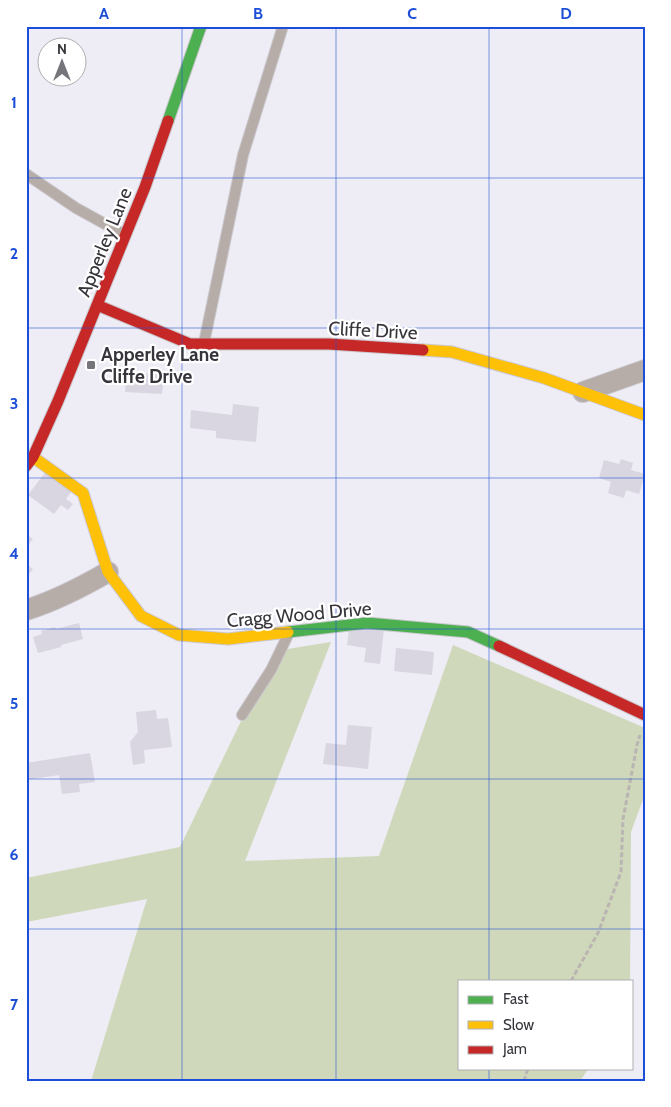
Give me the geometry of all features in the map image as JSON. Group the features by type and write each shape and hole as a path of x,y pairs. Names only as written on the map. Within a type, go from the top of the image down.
{"main road":[{"name":"Apperley Lane","path":"30,461 58,401 145,187 201,26"},
{"name":"Cliffe Drive","path":"97,305 190,344 329,344 452,352 544,378 645,415"},
{"name":"Cragg Wood Drive","path":"30,461 83,493 108,572 141,616 179,635 228,639 367,623 468,632 645,716"}],"street":[{"path":"583,392 645,370"},
{"path":"26,610 48,603 108,572"}],"lane":[{"path":"204,344 243,155 283,26"},
{"path":"26,174 76,208 126,235"},
{"path":"242,715 271,670 290,632"}],"path":[{"path":"572,980 598,933 621,872 623,819 637,744 642,729"}],"green space":[{"path":"331,642 245,861 379,856 453,645 645,728 645,794 631,832 630,980 458,980 458,1070 588,1070 580,1081 91,1081 147,899 26,922 26,878 180,847 275,651"}],"building":[{"path":"126,372 164,375 162,394 125,392"},
{"path":"233,404 259,407 256,442 216,438 216,431 190,428 191,410 232,415"},
{"path":"621,459 633,463 631,470 645,474 639,494 626,490 624,498 608,493 611,482 599,478 604,460 619,464"},
{"path":"47,470 71,492 66,499 73,504 68,510 61,505 54,514 28,495"},
{"path":"26,534 33,539 26,547"},
{"path":"26,564 33,569 26,578"},
{"path":"79,623 83,639 38,653 33,637 42,634 41,631"},
{"path":"384,629 380,664 364,662 366,648 347,645 349,630"},
{"path":"396,648 434,652 432,675 394,671"},
{"path":"156,710 157,719 168,718 172,747 144,750 145,763 133,765 130,742 138,732 136,712"},
{"path":"348,725 372,727 368,769 323,764 326,743 346,745"},
{"path":"90,753 95,782 79,784 80,792 62,794 59,775 26,780 26,763"}],"traffic: fast":[{"path":"168,121 201,26"},
{"path":"288,632 367,623 468,632 499,646"}],"traffic: slow":[{"path":"423,350 452,352 544,378 645,415"},
{"path":"33,457 83,493 108,572 141,616 179,635 228,639 288,632"}],"traffic: jam":[{"path":"26,466 33,457 58,401 145,187 168,121"},
{"path":"97,305 190,344 329,344 423,350"},
{"path":"499,646 645,715"}],"place":[{"name":"Apperley Lane Cliffe Drive","path":"91,365"}]}
